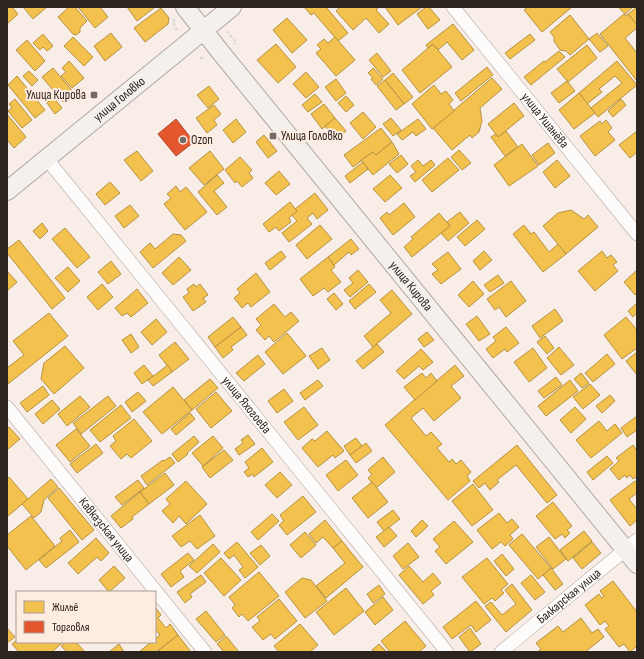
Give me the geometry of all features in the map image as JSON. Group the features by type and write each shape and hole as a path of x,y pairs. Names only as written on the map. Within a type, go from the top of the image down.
{"main road":[{"name":"улица Головко","path":"7,191 232,7"},
{"name":"улица Кирова","path":"181,11 203,30 631,545 637,564"}],"street":[{"name":"улица Ушанёва","path":"452,7 637,234"},
{"name":"улица Яхогоева","path":"46,158 447,652"},
{"name":"Кавказская улица","path":"7,407 156,591"},
{"name":"Балкарская улица","path":"501,652 631,545"},
{"name":"Кавказская улица","path":"156,591 205,652"}],"path":[{"path":"177,31 173,22 181,11"}],"building: Жильё":[{"path":"7,7 12,7 18,14 7,24"},
{"path":"23,7 47,7 33,19"},
{"path":"69,7 75,7 87,21 80,28 80,32 76,35 73,34 58,17"},
{"path":"78,7 100,7 108,17 95,28"},
{"path":"127,7 153,7 154,8 137,21"},
{"path":"304,7 326,7 348,33 338,41 314,13 311,15"},
{"path":"340,7 379,7 376,10 389,24 379,33 366,18 353,30 336,11"},
{"path":"385,7 422,7 398,25"},
{"path":"426,7 429,7 440,20 428,29 417,14"},
{"path":"528,7 572,7 542,32 524,10"},
{"path":"618,7 633,7 625,14"},
{"path":"637,7 637,25 628,14"},
{"path":"161,8 169,18 168,24 145,42 134,28"},
{"path":"624,14 625,16 628,14 637,25 637,28 625,38 637,53 637,81 600,34"},
{"path":"570,15 589,39 570,55 566,51 560,50 550,32"},
{"path":"287,18 307,40 292,53 273,30"},
{"path":"453,24 474,50 462,60 447,42 438,50 433,44 428,48 426,45"},
{"path":"111,33 122,47 105,61 94,46"},
{"path":"597,33 608,46 600,52 589,39"},
{"path":"43,34 53,46 47,51 43,47 40,50 33,43"},
{"path":"530,34 535,40 510,59 505,53"},
{"path":"73,37 93,57 84,66 64,46"},
{"path":"335,37 355,60 336,76 316,53 321,49 317,45 324,39 328,43"},
{"path":"27,40 45,61 35,71 16,50"},
{"path":"276,44 296,67 278,83 257,60"},
{"path":"433,44 452,67 420,93 402,70"},
{"path":"587,45 597,58 568,82 557,69"},
{"path":"559,51 565,57 531,85 524,77"},
{"path":"377,53 391,71 383,77 369,60"},
{"path":"69,61 84,78 72,88 61,76 66,72 62,68"},
{"path":"617,61 637,85 598,117 591,108 622,83 615,76 599,89 602,92 587,104 579,93"},
{"path":"487,67 493,75 461,101 455,93"},
{"path":"53,68 74,93 63,102 42,77"},
{"path":"373,68 383,79 376,85 371,79 373,78 368,73"},
{"path":"29,71 38,80 32,86 23,76"},
{"path":"306,72 319,87 306,98 293,84"},
{"path":"393,73 413,97 404,104 385,80"},
{"path":"17,76 45,110 35,118 8,85"},
{"path":"492,78 502,89 480,108 482,121 479,132 472,138 470,135 452,150 433,128"},
{"path":"336,79 346,93 336,101 325,87"},
{"path":"385,80 404,104 396,110 377,86"},
{"path":"567,81 575,91 559,103 551,93"},
{"path":"434,85 441,94 446,91 453,100 449,104 454,111 432,129 412,104"},
{"path":"209,86 219,99 208,108 197,95"},
{"path":"579,93 595,113 574,129 559,110"},
{"path":"315,94 322,102 308,112 302,105"},
{"path":"346,96 354,105 346,112 338,103"},
{"path":"53,97 62,108 55,114 47,103"},
{"path":"15,99 32,120 22,128 8,111 12,108 9,104"},
{"path":"621,99 626,105 613,117 608,111"},
{"path":"514,103 524,116 498,137 488,124"},
{"path":"324,104 335,118 322,129 311,114"},
{"path":"214,105 221,114 214,120 217,125 207,133 196,118"},
{"path":"363,112 376,127 363,139 350,123"},
{"path":"7,114 26,137 14,148 7,140"},
{"path":"335,118 346,131 336,139 325,126"},
{"path":"391,118 401,130 393,136 383,124"},
{"path":"236,119 246,132 233,143 223,130"},
{"path":"418,119 426,129 416,136 413,132 402,140 397,134"},
{"path":"606,120 612,128 608,132 615,140 595,156 580,136 600,121 602,124"},
{"path":"381,128 392,142 376,155 373,152 353,167 344,155"},
{"path":"506,131 518,147 505,156 491,137 496,134 498,137"},
{"path":"637,131 637,154 636,153 630,158 619,145"},
{"path":"264,135 277,151 268,158 256,142"},
{"path":"392,142 399,154 373,175 361,160 373,152 376,155"},
{"path":"548,143 555,153 539,165 532,155"},
{"path":"522,144 538,166 509,186 494,165"},
{"path":"459,150 471,163 462,170 451,157"},
{"path":"137,151 153,171 141,181 124,160"},
{"path":"210,151 224,169 204,185 189,168"},
{"path":"401,155 408,164 397,173 389,164"},
{"path":"240,157 252,170 249,173 253,178 242,187 237,181 235,183 225,170"},
{"path":"448,158 459,170 432,192 422,180"},
{"path":"418,160 423,166 431,160 435,165 415,182 410,176 416,172 411,166"},
{"path":"557,160 570,176 555,188 543,172"},
{"path":"363,162 368,169 350,183 345,176"},
{"path":"279,171 290,184 276,195 265,183"},
{"path":"217,175 224,183 214,191 227,207 217,215 198,192"},
{"path":"390,175 402,188 385,202 373,189"},
{"path":"110,182 120,193 105,205 96,194"},
{"path":"176,186 180,192 186,187 207,212 185,230 164,204 171,198 167,194"},
{"path":"315,193 328,210 317,219 313,213 307,218 312,224 289,242 282,233 297,221 292,215 297,211 295,209"},
{"path":"290,202 297,211 289,218 291,222 279,231 276,227 269,232 263,224"},
{"path":"404,203 415,217 393,235 380,218 387,212 389,215"},
{"path":"130,205 139,216 124,228 115,216"},
{"path":"571,210 584,219 588,215 598,227 566,254 543,226 558,213"},
{"path":"460,212 469,223 448,241 441,233 450,226 447,222"},
{"path":"439,213 450,226 412,257 404,247 413,239 411,237"},
{"path":"477,220 485,229 465,246 457,237"},
{"path":"42,223 48,231 40,239 33,231"},
{"path":"320,225 332,239 307,259 296,245"},
{"path":"524,225 531,234 534,232 549,252 558,244 566,254 543,272 513,234"},
{"path":"65,228 90,257 77,268 52,239"},
{"path":"173,234 181,235 186,241 153,268 140,252 150,243 155,249"},
{"path":"351,239 359,249 351,255 349,252 334,265 328,257"},
{"path":"19,240 65,298 52,309 7,253 7,249"},
{"path":"281,251 286,257 270,270 265,263"},
{"path":"484,251 492,260 480,270 473,261"},
{"path":"602,251 607,258 611,255 617,262 613,265 618,271 595,291 578,271"},
{"path":"448,252 461,269 441,284 432,274 438,270 432,264"},
{"path":"179,257 191,270 173,285 162,273"},
{"path":"328,257 335,267 331,270 341,282 328,292 324,288 313,296 300,279"},
{"path":"111,261 121,274 108,284 98,272"},
{"path":"68,267 80,281 68,292 55,278"},
{"path":"358,270 368,282 350,297 344,290 353,283 349,278"},
{"path":"637,270 637,293 635,295 624,282"},
{"path":"7,271 17,282 7,291"},
{"path":"256,273 270,292 251,307 248,303 242,308 234,298 240,293 237,289"},
{"path":"498,275 504,283 490,292 484,285"},
{"path":"473,281 484,294 469,307 458,295"},
{"path":"511,281 526,301 506,317 499,307 495,310 487,299"},
{"path":"102,284 113,297 98,310 87,297"},
{"path":"194,284 196,287 200,284 208,295 203,298 206,302 193,311 183,297 189,293 187,289"},
{"path":"369,284 376,292 355,309 349,301"},
{"path":"137,289 148,303 131,317 127,313 122,316 115,308"},
{"path":"392,290 412,314 373,347 364,336 391,313 380,300"},
{"path":"334,293 343,304 336,310 327,299"},
{"path":"637,303 637,313 633,317 628,311"},
{"path":"274,304 285,317 291,312 299,321 274,342 269,336 265,340 256,330 261,325 256,319"},
{"path":"555,309 563,321 540,338 532,326"},
{"path":"49,313 68,336 8,384 7,368 24,355 13,341"},
{"path":"477,316 490,334 479,341 466,324"},
{"path":"233,317 241,327 215,347 208,337"},
{"path":"626,317 637,330 637,348 622,359 604,335"},
{"path":"156,319 167,332 152,345 141,332"},
{"path":"241,327 247,335 231,347 233,350 223,358 215,347"},
{"path":"506,327 519,343 507,352 505,349 493,358 486,349 496,341 493,337"},
{"path":"427,332 434,340 424,347 418,339"},
{"path":"287,333 306,356 283,374 265,352"},
{"path":"131,334 139,347 131,353 122,340"},
{"path":"545,336 554,348 547,354 537,342"},
{"path":"175,342 189,359 172,372 159,355"},
{"path":"377,344 384,352 363,369 356,361"},
{"path":"65,346 84,368 54,394 41,379 44,363"},
{"path":"559,347 574,365 561,375 547,358"},
{"path":"322,348 330,360 318,369 309,356"},
{"path":"533,348 547,368 529,382 514,362"},
{"path":"421,349 433,362 423,370 419,366 404,379 396,371"},
{"path":"637,352 637,375 626,361"},
{"path":"607,354 615,364 593,382 585,373"},
{"path":"258,355 265,364 244,381 236,373"},
{"path":"144,365 153,376 142,384 134,373"},
{"path":"168,365 172,372 153,386 148,380"},
{"path":"455,365 464,376 451,386 461,398 434,421 423,408 411,418 426,436 431,432 442,444 437,448 449,462 452,459 456,464 461,460 471,472 467,476 470,481 448,500 385,425"},
{"path":"422,373 426,378 431,373 437,381 415,400 404,387"},
{"path":"581,373 589,383 582,388 574,379"},
{"path":"556,377 562,385 544,398 538,391"},
{"path":"210,379 218,388 192,410 184,400"},
{"path":"318,380 323,386 305,400 300,393"},
{"path":"570,380 578,391 546,416 538,406"},
{"path":"590,384 600,395 583,409 573,397"},
{"path":"43,386 49,395 27,412 20,403"},
{"path":"173,387 192,410 162,434 143,412"},
{"path":"284,389 293,401 277,413 268,401"},
{"path":"138,392 146,401 132,412 125,402"},
{"path":"216,392 232,411 211,428 196,409"},
{"path":"610,395 615,401 602,413 596,406"},
{"path":"80,396 90,407 67,426 58,414"},
{"path":"108,396 116,406 81,434 73,423"},
{"path":"52,400 60,409 43,424 35,414"},
{"path":"121,405 131,418 100,442 90,430"},
{"path":"304,407 318,425 298,440 284,422"},
{"path":"575,407 586,419 571,433 560,420"},
{"path":"190,413 195,419 176,435 171,429"},
{"path":"637,416 637,430 627,437 621,428"},
{"path":"134,419 152,441 131,458 127,454 121,459 110,446 116,441 113,436"},
{"path":"599,421 607,431 615,424 622,433 591,458 576,440"},
{"path":"9,427 20,439 7,450 7,429"},
{"path":"76,429 90,446 70,462 56,445"},
{"path":"327,431 344,451 335,458 333,455 318,467 302,448 312,439 315,441"},
{"path":"248,435 255,444 239,455 235,449 243,443 241,440"},
{"path":"194,436 199,442 178,462 172,454"},
{"path":"213,436 223,448 203,466 192,453"},
{"path":"356,438 362,446 350,455 344,446"},
{"path":"366,443 372,451 356,463 350,455"},
{"path":"96,444 103,453 77,473 70,464"},
{"path":"517,445 557,495 547,503 516,465 497,480 499,482 490,490 485,483 479,488 473,481"},
{"path":"633,445 637,451 637,476 633,479 630,475 627,478 625,475 619,480 610,469 619,461 616,458"},
{"path":"262,448 273,462 254,477 253,474 248,477 244,472 249,468 245,462"},
{"path":"224,450 233,460 210,478 202,467"},
{"path":"607,456 613,463 593,480 587,472"},
{"path":"170,457 175,463 147,485 141,476 163,460 164,461"},
{"path":"383,457 395,472 376,488 368,478 372,475 368,470"},
{"path":"346,460 358,475 338,491 326,475"},
{"path":"280,472 292,485 277,498 265,485"},
{"path":"165,473 174,485 149,504 140,492"},
{"path":"9,477 28,499 7,517 7,479"},
{"path":"51,479 58,487 44,500 41,512 34,518 22,504"},
{"path":"138,480 144,488 122,505 115,497"},
{"path":"186,481 207,504 186,524 179,516 173,523 162,511 170,504 166,499"},
{"path":"635,481 637,483 637,493 629,499 637,509 637,520 630,526 610,500"},
{"path":"372,482 388,502 368,518 352,498"},
{"path":"473,484 493,510 472,526 452,501"},
{"path":"59,488 94,530 82,540 48,498"},
{"path":"140,492 149,504 121,528 111,516"},
{"path":"303,496 316,512 287,535 279,525 284,521 280,515"},
{"path":"553,502 572,526 567,530 570,533 565,538 562,534 555,539 536,516"},
{"path":"393,510 400,519 384,531 377,522"},
{"path":"499,513 507,523 512,519 519,527 510,535 513,539 505,546 501,542 492,549 477,530"},
{"path":"272,514 279,521 258,540 251,532"},
{"path":"200,515 215,536 197,549 190,541 181,547 172,536"},
{"path":"31,516 55,546 26,570 7,546 7,535"},
{"path":"325,520 342,541 333,548 323,537 316,543 309,534"},
{"path":"422,520 428,526 416,537 411,531"},
{"path":"454,521 473,542 446,564 435,551 440,547 433,539"},
{"path":"389,527 397,536 384,547 376,537"},
{"path":"70,530 79,542 46,568 39,560 62,541 60,538"},
{"path":"584,531 592,541 568,561 560,550"},
{"path":"305,532 316,545 301,558 290,545"},
{"path":"522,534 551,568 538,579 509,545"},
{"path":"549,537 566,559 553,569 536,547"},
{"path":"96,538 109,553 101,561 97,557 78,574 68,563"},
{"path":"342,541 363,567 326,598 316,586 345,563 333,548"},
{"path":"237,542 258,567 245,578 239,570 243,567 234,555 229,559 224,553"},
{"path":"592,542 601,553 582,569 573,558"},
{"path":"408,543 419,557 403,569 393,556"},
{"path":"213,544 220,552 197,573 189,566"},
{"path":"261,545 270,556 260,565 250,553"},
{"path":"188,553 194,560 180,571 184,577 171,587 161,574"},
{"path":"502,554 514,569 506,576 494,561"},
{"path":"221,558 241,580 224,596 204,573"},
{"path":"487,558 508,584 501,590 504,593 495,601 492,598 484,604 462,577"},
{"path":"114,566 125,578 110,591 108,591 99,580"},
{"path":"409,566 423,582 433,573 441,583 431,591 434,595 423,604 399,575"},
{"path":"551,568 563,584 555,590 543,575"},
{"path":"259,572 279,596 248,621 242,614 239,617 232,608 235,605 229,597"},
{"path":"201,575 206,582 190,594 192,597 185,603 177,592"},
{"path":"531,575 545,592 535,600 521,583"},
{"path":"302,578 311,580 327,601 305,618 285,592"},
{"path":"613,581 637,612 637,646 630,652 624,644 619,647 605,629 609,626 605,621 600,625 585,605 599,594 602,598 604,596 600,591"},
{"path":"512,584 532,610 506,632 485,606 491,602 502,615 516,604 505,590"},
{"path":"379,585 385,594 373,603 367,594"},
{"path":"346,588 364,611 334,635 316,612"},
{"path":"383,597 393,610 375,625 365,612"},
{"path":"279,599 297,621 275,639 271,634 263,640 252,627 260,621 257,617"},
{"path":"476,601 491,620 476,632 471,625 452,639 443,627"},
{"path":"156,608 161,615 158,618 166,628 170,624 178,635 156,652 139,652 150,643 156,643 156,638 160,635 156,630"},
{"path":"206,611 225,635 216,642 196,619"},
{"path":"581,618 592,633 598,629 604,637 585,652 537,652 541,649 536,643 558,626 563,632"},
{"path":"405,621 426,646 419,652 390,652 381,641"},
{"path":"300,624 318,645 310,652 279,652 274,646"},
{"path":"7,628 15,637 7,643"},
{"path":"470,628 481,644 470,652 459,637"},
{"path":"178,635 191,652 161,652 159,650"},
{"path":"226,636 239,652 224,652 217,644"},
{"path":"16,641 16,643 62,643 52,652 17,652 18,651 12,644"},
{"path":"65,643 77,643 85,652 67,652 61,646"},
{"path":"119,644 124,652 109,652"},
{"path":"379,644 387,652 375,652 372,650"}],"building: Торговля":[{"path":"176,119 194,142 176,156 158,134"}],"place":[{"name":"Улица Кирова","path":"94,95"},
{"name":"Улица Головко","path":"273,136"},
{"name":"Ozon","path":"183,140"}]}
